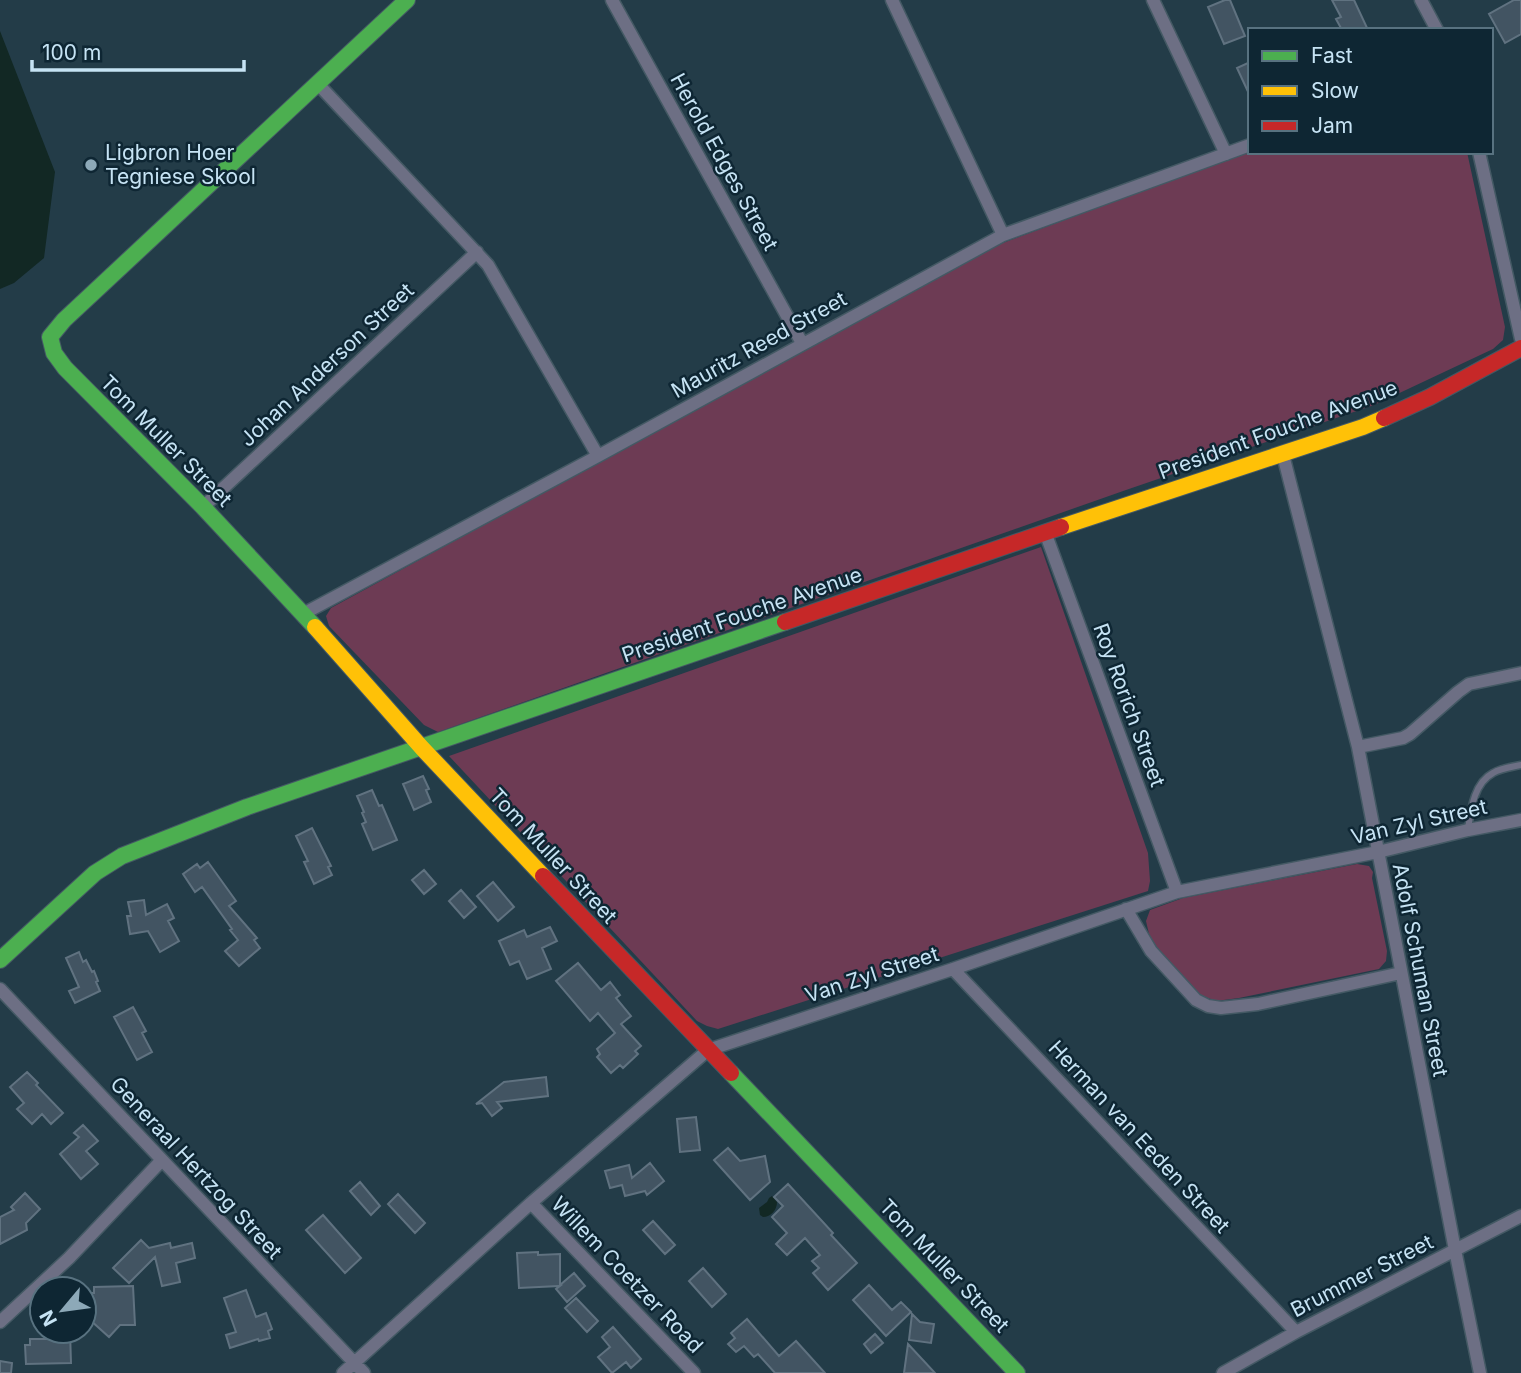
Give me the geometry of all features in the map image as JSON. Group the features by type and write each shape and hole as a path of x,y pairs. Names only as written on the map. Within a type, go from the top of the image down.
{"street":[{"path":"407,0 318,84 477,252 499,281 598,456"},
{"name":"Herold Edges Street","path":"612,0 802,343"},
{"path":"892,0 1003,234"},
{"path":"1153,0 1226,154"},
{"path":"1421,0 1436,28"},
{"name":"Tom Muller Street","path":"318,84 53,332 50,346 62,365 203,506 422,748 1017,1373"},
{"name":"Mauritz Reed Street","path":"303,614 1003,234 1248,146"},
{"path":"1479,154 1521,339"},
{"name":"Johan Anderson Street","path":"203,506 477,252"},
{"name":"President Fouche Avenue","path":"0,960 95,873 122,856 247,807 1045,532 1283,455 1374,422 1430,397 1521,348"},
{"name":"Adolf Schuman Street","path":"1283,455 1358,747 1480,1373"},
{"name":"Roy Rorich Street","path":"1045,532 1177,892"},
{"path":"1358,747 1403,738 1469,684 1521,673"},
{"name":"Van Zyl Street","path":"343,1373 531,1203 708,1050 1177,892 1521,820"},
{"path":"1126,909 1151,951 1196,1000 1208,1006 1221,1008 1258,1004 1401,973"},
{"name":"Herman van Eeden Street","path":"954,969 1296,1332"},
{"name":"Generaal Hertzog Street","path":"0,989 364,1373"},
{"path":"0,1322 69,1258 162,1160"},
{"name":"Willem Coetzer Road","path":"531,1203 694,1373"},
{"name":"Brummer Street","path":"1223,1373 1296,1332 1521,1216"}],"lane":[{"path":"1468,830 1472,803 1486,778 1494,772 1521,765"}],"shaded area":[{"path":"0,31 55,172 44,258 14,283 0,289"},
{"path":"1248,152 1248,154 1467,154 1505,327 1503,340 1493,349 1374,405 438,732 424,725 329,626 326,616 331,608 1000,244"},
{"path":"1041,547 1148,853 1148,891 718,1029 697,1021 449,756"},
{"path":"1357,864 1369,866 1373,872 1387,951 1386,961 1379,969 1216,1001 1200,995 1157,948 1149,934 1146,921 1150,910 1183,898"},
{"path":"772,1196 777,1202 776,1208 763,1217 759,1208"}],"building":[{"path":"1230,0 1245,36 1224,44 1208,7"},
{"path":"1332,0 1354,0 1367,28 1341,28 1336,19 1341,17"},
{"path":"1514,0 1521,0 1521,34 1505,43 1489,14"},
{"path":"1248,63 1248,92 1237,68"},
{"path":"423,776 431,802 414,810 403,784"},
{"path":"372,790 379,806 382,805 397,840 373,850 362,824 366,822 357,796"},
{"path":"312,828 331,866 328,867 332,875 314,884 304,862 308,861 296,836"},
{"path":"208,862 236,901 229,906 257,938 254,940 260,948 239,966 225,951 238,940 230,930 232,929 202,887 195,892 183,874 197,864 200,868"},
{"path":"424,870 436,884 424,894 412,880"},
{"path":"493,882 514,907 498,921 477,896"},
{"path":"461,890 476,907 464,918 449,901"},
{"path":"144,900 146,915 167,904 174,918 168,921 179,941 160,952 148,931 130,934 127,916 131,916 128,902"},
{"path":"550,927 557,941 542,948 551,969 527,979 519,961 510,965 499,941 524,930 527,937"},
{"path":"79,952 83,962 86,960 92,972 94,971 100,991 75,1003 69,991 79,987 66,958"},
{"path":"578,963 601,990 610,982 620,995 616,998 631,1016 621,1024 641,1046 635,1051 638,1054 623,1068 620,1065 611,1073 597,1057 600,1054 597,1049 615,1033 598,1013 590,1021 556,981"},
{"path":"133,1007 146,1031 142,1033 152,1052 137,1060 114,1017"},
{"path":"27,1072 63,1113 51,1124 42,1114 32,1124 17,1109 24,1103 10,1087"},
{"path":"546,1077 548,1096 497,1102 502,1108 492,1116 482,1103 476,1104 504,1082"},
{"path":"696,1117 700,1150 680,1152 677,1119"},
{"path":"83,1125 98,1141 86,1151 98,1164 81,1179 60,1154 79,1137 74,1133"},
{"path":"728,1148 740,1161 765,1156 770,1182 750,1200 714,1160"},
{"path":"650,1163 664,1181 647,1195 645,1191 625,1196 622,1185 610,1188 605,1171 629,1165 632,1178"},
{"path":"360,1182 380,1206 371,1215 350,1191"},
{"path":"788,1184 857,1263 828,1290 813,1273 819,1268 812,1261 820,1255 805,1238 787,1255 776,1244 787,1233 772,1217 783,1206 774,1197"},
{"path":"25,1193 40,1209 26,1223 27,1230 0,1244 0,1217 14,1210 11,1207"},
{"path":"398,1194 425,1223 415,1233 388,1204"},
{"path":"323,1215 361,1258 345,1273 306,1230"},
{"path":"653,1221 675,1245 665,1254 643,1230"},
{"path":"141,1240 149,1248 170,1243 171,1248 192,1243 195,1258 176,1263 180,1282 162,1286 155,1257 129,1283 113,1268"},
{"path":"538,1252 538,1255 560,1254 560,1285 574,1273 585,1286 567,1302 556,1289 560,1286 519,1288 517,1253"},
{"path":"703,1268 726,1294 712,1307 689,1281"},
{"path":"869,1285 892,1310 901,1302 911,1312 886,1336 853,1300"},
{"path":"133,1286 135,1325 120,1325 109,1337 98,1327 98,1287"},
{"path":"246,1290 256,1317 266,1313 272,1329 268,1331 270,1338 230,1348 226,1335 236,1332 224,1298"},
{"path":"576,1298 598,1321 587,1332 565,1308"},
{"path":"912,1314 920,1322 934,1324 931,1343 909,1340"},
{"path":"747,1319 779,1356 796,1341 825,1373 775,1373 758,1354 754,1357 744,1346 736,1352 728,1344 735,1338 731,1333"},
{"path":"613,1327 641,1359 631,1368 626,1362 612,1373 598,1357 610,1347 602,1337"},
{"path":"875,1334 883,1343 871,1353 864,1344"},
{"path":"908,1344 935,1373 904,1373"},
{"path":"25,1345 70,1345 71,1363 26,1364"},
{"path":"0,1361 12,1363 11,1373 0,1373"}],"traffic: fast":[{"path":"315,627 203,507 65,368 54,353 50,337 64,320 407,0"},
{"path":"0,960 95,873 122,856 247,807 785,622"},
{"path":"731,1073 1017,1373"}],"traffic: slow":[{"path":"1061,527 1384,418"},
{"path":"315,627 422,748 543,876"}],"traffic: jam":[{"path":"1384,418 1430,397 1521,348"},
{"path":"785,622 1061,527"},
{"path":"543,876 731,1073"}],"place":[{"name":"Ligbron Hoer Tegniese Skool","path":"91,165"}]}
